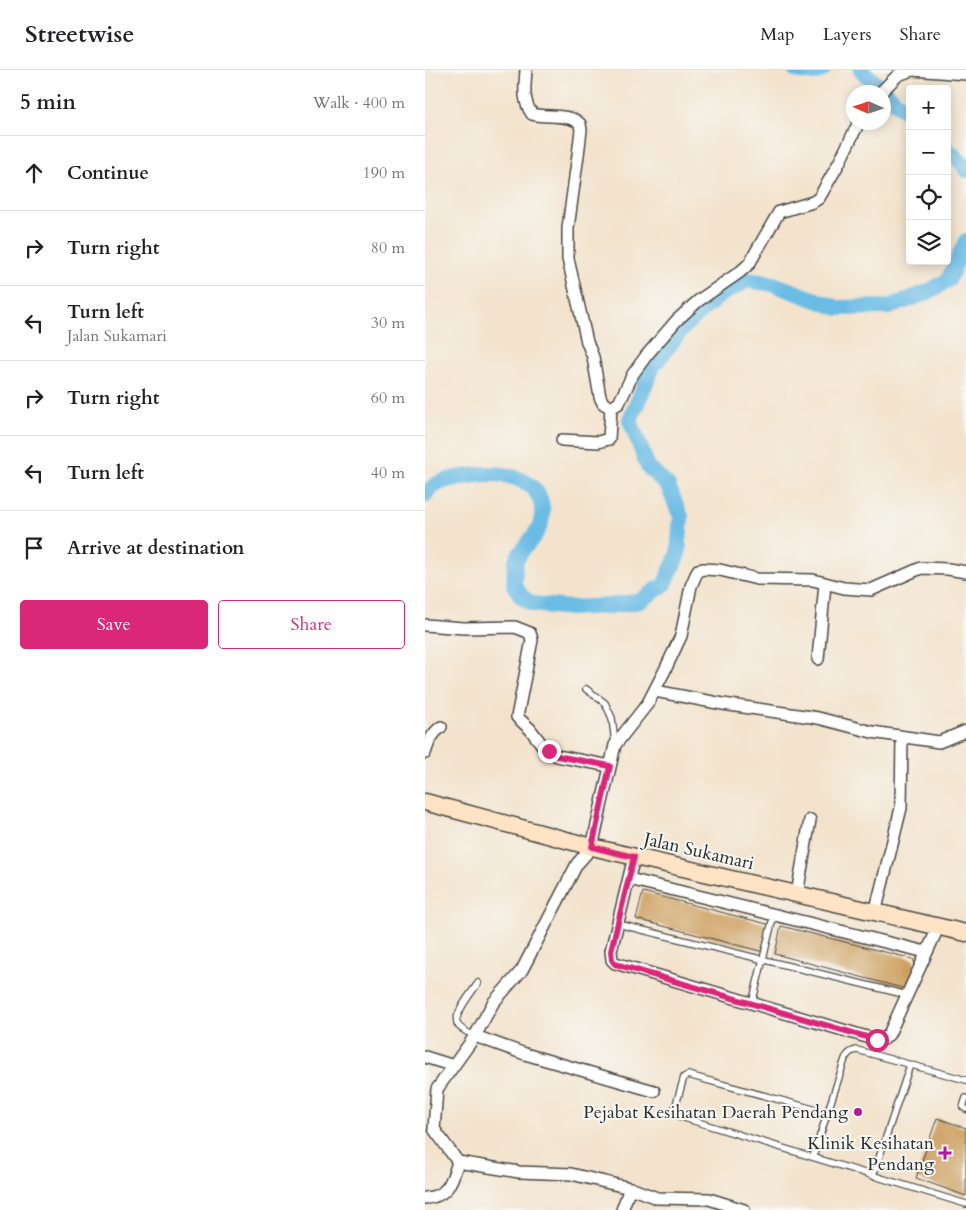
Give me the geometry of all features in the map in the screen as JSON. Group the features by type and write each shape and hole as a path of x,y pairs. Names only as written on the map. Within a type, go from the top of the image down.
{"street":[{"path":"526,70 524,97 525,104 532,114 541,117 574,118 580,124 579,147 568,228 567,259 587,342 593,357 600,398 603,403 611,408"},
{"path":"888,85 900,73 912,70 963,72"},
{"path":"611,408 619,403 633,374 676,321 698,301 741,272 749,264 779,212 813,202 819,198 855,130"},
{"path":"562,440 598,442 609,439 611,408"},
{"path":"744,1210 709,1199 657,1198 630,1188 571,1174 519,1172 457,1162 434,1129 437,1089 475,1036 493,1003 522,970 577,864 592,847 615,745 648,703 655,691 681,636 691,586 698,570 720,570 757,579 789,578 813,580 844,588 871,590 921,568 966,572"},
{"path":"818,659 825,584"},
{"path":"425,625 464,628 515,627 530,633 532,640 517,716 543,746 557,756 610,766"},
{"path":"655,691 723,704 817,718 872,732 939,742 966,731"},
{"path":"425,752 434,732 441,727"},
{"path":"875,913 901,808 902,737"},
{"name":"Jalan Sukamari","path":"425,802 592,847 966,933"},
{"path":"797,894 810,820"},
{"path":"634,857 611,956 612,960 619,966 880,1040 889,1034 938,928"},
{"path":"629,879 927,952"},
{"path":"475,1036 571,1068 655,1091"},
{"path":"425,1057 454,1066"},
{"path":"425,1198 444,1193 452,1181 457,1162"},
{"path":"622,1210 630,1188"}],"lane":[{"path":"586,690 605,703 612,718 615,745"},
{"path":"752,1004 774,914"},
{"path":"618,924 907,995"},
{"path":"475,1036 458,1027 455,1022 457,1015 478,983"},
{"path":"813,1158 845,1059 852,1050 966,1080"},
{"path":"873,1176 910,1064"},
{"path":"827,1113 688,1075 683,1077 675,1108 677,1114 813,1158 966,1204"},
{"path":"966,1098 963,1107 966,1109"}],"building":[{"path":"643,892 771,925 764,952 636,919"},
{"path":"781,926 913,959 917,967 906,989 775,954"},
{"name":"Klinik Kesihatan Pendang","path":"937,1118 966,1128 966,1196 916,1178"}],"waterway":[{"path":"795,70 814,73 823,70"},
{"path":"861,70 906,111"},
{"path":"951,153 963,164 966,170"},
{"path":"425,495 430,489 442,482 477,475 501,475 513,477 524,482 533,488 539,497 542,508 539,528 521,551 515,564 514,585 522,597 533,604 570,608 609,606 640,601 665,584 678,554 681,517 668,486 648,467 630,420 653,366 685,325 720,295 748,280 773,284 838,308 889,307 928,292 948,280 966,241"}],"place":[{"name":"Pejabat Kesihatan Daerah Pendang","path":"858,1112"},
{"name":"Klinik Kesihatan Pendang","path":"945,1153"}],"route":[{"path":"549,751 557,756 610,766 592,847 634,857 611,951 612,960 615,964 877,1040"}]}
